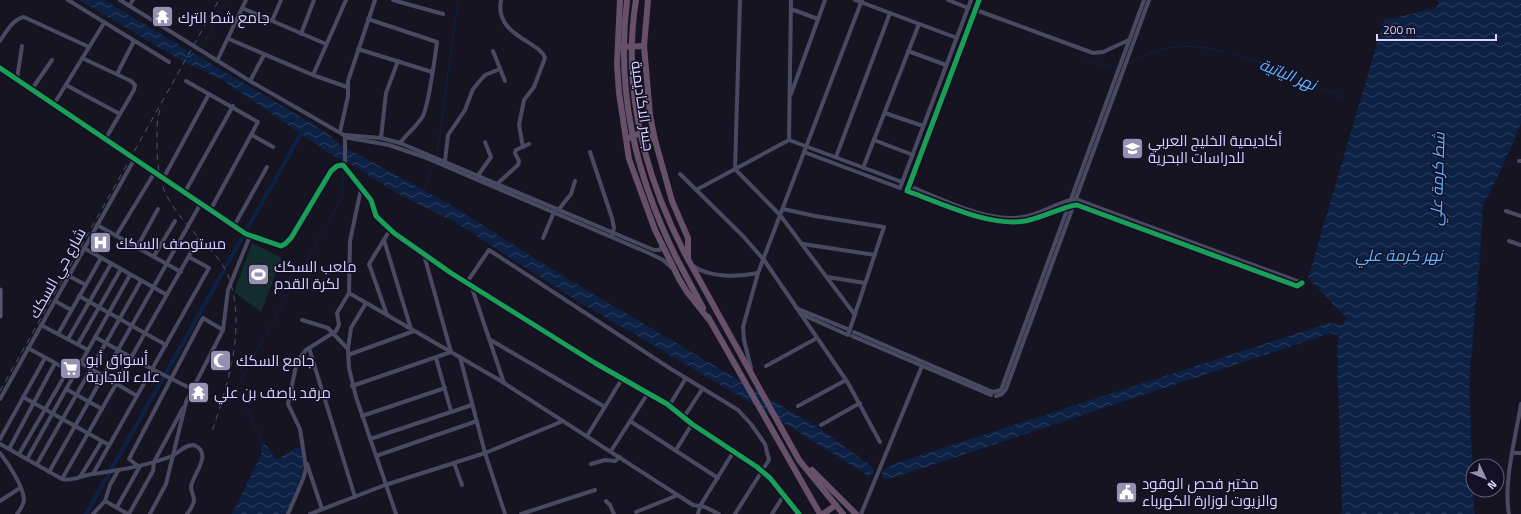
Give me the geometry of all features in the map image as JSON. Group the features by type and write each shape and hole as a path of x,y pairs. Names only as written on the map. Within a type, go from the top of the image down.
{"highway":[{"path":"620,0 617,47 619,93 626,141 634,175 662,245 679,279 687,292 710,321 822,514 836,505"},
{"name":"جسر الاكاديمية","path":"627,0 623,49 624,76 633,144 649,196 676,256 710,321"},
{"name":"جسر الاكاديمية","path":"636,0 632,44 633,87 641,142 658,194 689,263 795,452"},
{"path":"648,0 644,46 646,87 655,140 672,201 688,238 689,263"},
{"path":"617,47 644,46"},
{"path":"626,141 632,136 640,133 648,135 655,140"},
{"path":"795,452 805,468 843,514"},
{"path":"795,452 805,464 856,514"}],"main road":[{"path":"0,290 0,316"}],"street":[{"path":"68,0 169,62"},
{"path":"120,0 250,81 351,139 399,148 554,212 654,250 660,250 662,245"},
{"path":"129,6 133,0"},
{"path":"218,61 246,0"},
{"path":"272,21 281,0"},
{"path":"301,34 314,0"},
{"path":"313,75 346,0"},
{"path":"340,132 348,96 347,87 375,0"},
{"path":"393,0 443,14"},
{"path":"501,0 500,10 505,22 518,37 543,53 545,58 534,87 524,100 519,125 523,147"},
{"path":"740,0 735,169 780,215 855,315"},
{"path":"789,140 791,0"},
{"path":"790,98 825,0"},
{"path":"855,0 957,38"},
{"path":"948,0 968,8"},
{"path":"804,152 900,188 971,0"},
{"path":"908,188 979,0"},
{"path":"796,308 922,366 996,395 1006,390 1126,61 1144,0"},
{"path":"996,395 1002,386 1120,63 1149,0"},
{"path":"756,383 747,356 743,327 758,273 861,1"},
{"path":"242,8 326,44"},
{"path":"791,9 818,20"},
{"path":"976,10 1090,52 1103,52 1131,41"},
{"path":"836,157 890,13"},
{"path":"0,41 19,18 24,17 89,47"},
{"path":"368,19 436,40 437,55 422,116 400,142"},
{"path":"54,104 104,23"},
{"path":"864,168 919,24"},
{"path":"229,39 313,75 347,87"},
{"path":"117,74 134,41"},
{"path":"17,79 22,46"},
{"path":"358,49 432,72"},
{"path":"493,51 505,81"},
{"path":"908,51 946,65"},
{"path":"250,81 264,55"},
{"path":"82,58 131,81 135,85 134,90 106,138"},
{"path":"32,89 52,60"},
{"path":"381,138 387,89 398,61"},
{"path":"0,68 248,235 276,245 286,244 331,171 337,166 345,167"},
{"path":"445,161 448,135 465,110 473,90 485,75 500,69"},
{"path":"186,81 257,120 258,124 211,209"},
{"path":"66,85 120,114"},
{"path":"164,177 209,94"},
{"path":"185,192 233,106"},
{"path":"885,112 923,126"},
{"path":"252,135 273,147"},
{"path":"345,135 381,138 400,142 478,174 558,209 663,260 679,279"},
{"path":"345,135 345,167 371,200 376,216 390,230 466,282 622,379 669,406 692,424 762,470 799,514"},
{"path":"696,190 789,140 902,182"},
{"path":"874,140 913,155"},
{"path":"478,174 491,157 485,142"},
{"path":"494,187 518,166 516,151 529,144"},
{"path":"590,152 612,218 612,235"},
{"name":"شارع حي السكك","path":"0,399 135,158"},
{"path":"236,227 267,167"},
{"path":"116,236 155,172"},
{"path":"680,174 743,236 764,260 846,380 860,403 880,442"},
{"path":"558,209 571,194 574,181"},
{"path":"908,188 970,209 1006,218 1030,216 1075,199 1302,283 1297,286 1077,205 1067,207 1041,218 1012,222 979,216 908,188"},
{"path":"322,509 306,462 300,429 288,402 297,362 304,352 334,333 339,325 338,310 346,300 348,293 350,242 361,189"},
{"path":"49,472 201,203"},
{"path":"783,209 815,216 884,227 855,315 852,333"},
{"path":"136,247 158,210"},
{"path":"1506,211 1521,216"},
{"path":"543,238 554,212"},
{"path":"154,256 174,221"},
{"path":"97,225 180,272"},
{"path":"387,315 368,264 390,230"},
{"path":"105,500 129,514 153,471 154,462 223,330 228,290 248,235"},
{"path":"62,479 198,240"},
{"path":"384,240 413,330"},
{"path":"1510,241 1521,245"},
{"path":"803,244 875,255"},
{"path":"84,248 167,295"},
{"path":"466,282 488,250 738,410 751,424 765,444 769,460 735,514"},
{"path":"424,254 451,352"},
{"path":"93,474 153,370 209,268 189,256"},
{"path":"58,334 101,258"},
{"path":"689,263 701,271 719,274 739,276 758,273"},
{"path":"68,339 111,264"},
{"path":"78,344 121,269"},
{"path":"28,459 130,274"},
{"path":"69,276 86,285"},
{"path":"827,277 865,283"},
{"path":"37,464 141,281"},
{"path":"471,285 504,383"},
{"path":"348,293 504,383 694,506 700,506 718,514"},
{"path":"79,296 166,345"},
{"path":"55,301 71,310"},
{"path":"366,303 351,328 348,355 352,386 396,514"},
{"path":"801,314 848,334 852,333"},
{"path":"139,466 129,459 170,378 204,318 223,330"},
{"path":"302,320 321,325 334,333 348,349"},
{"path":"42,325 88,350"},
{"path":"348,355 413,330"},
{"path":"95,337 153,370 192,389"},
{"path":"766,366 817,338"},
{"path":"489,339 605,407"},
{"path":"878,345 993,392 996,395"},
{"path":"28,348 75,374"},
{"path":"309,348 355,496"},
{"path":"352,386 451,352"},
{"path":"460,357 485,453 505,514"},
{"path":"0,439 45,358"},
{"path":"436,358 451,412"},
{"path":"9,448 55,363"},
{"path":"81,363 137,396"},
{"path":"861,514 922,366"},
{"path":"19,454 68,370"},
{"path":"669,406 686,378"},
{"path":"587,436 622,379"},
{"path":"798,406 846,380"},
{"path":"362,416 445,388"},
{"path":"684,417 702,388"},
{"path":"66,389 102,409"},
{"path":"611,451 648,393"},
{"path":"23,397 109,445"},
{"path":"150,514 164,489 186,402"},
{"path":"821,425 860,403"},
{"path":"370,439 472,404"},
{"path":"1509,514 1509,468 1521,404"},
{"path":"376,456 477,421"},
{"path":"310,514 385,485 485,453 563,421"},
{"path":"630,421 718,478"},
{"path":"676,450 692,424"},
{"path":"80,477 102,441"},
{"path":"0,444 62,479 70,480 154,462 173,455 190,445 197,446 201,453 200,468 191,488 194,502 187,514"},
{"path":"698,514 700,506 734,451"},
{"path":"1513,452 1521,453"},
{"path":"0,453 20,488 24,500 18,514"},
{"path":"591,464 605,460 615,461 620,457"},
{"path":"288,514 303,479 306,462"},
{"path":"454,463 462,485"},
{"path":"117,507 139,466"},
{"path":"93,514 105,500 116,471"},
{"path":"0,501 20,488"},
{"path":"521,514 595,490"},
{"path":"636,512 678,495"},
{"path":"772,514 784,495"},
{"path":"606,501 610,505 614,514"}],"green space":[{"name":"ملعب السكك لكرة القدم","path":"252,243 282,258 261,312 234,292"}],"water":[{"path":"80,0 104,0 327,133 339,144 451,205 553,270 819,428 871,466 874,469 874,473 868,476 763,410 578,301 453,221 402,196 350,164 335,157 219,78 182,61"},
{"name":"نهر كرمة علي","path":"1435,0 1521,0 1521,123 1497,178 1483,205 1469,382 1472,458 1465,458 1465,498 1473,498 1474,514 1341,514 1337,349 1339,336 1331,333 889,479 883,478 882,474 885,469 896,463 1329,323 1343,325 1346,318 1308,278 1384,20 1436,8 1439,2"},
{"path":"263,444 267,446 274,457 278,459 295,448 302,448 304,468 286,514 232,514 261,455 261,446"}],"waterway":[{"path":"205,41 226,0"},
{"path":"437,155 458,0"},
{"name":"نهر الياتية","path":"1127,64 1151,53 1174,47 1198,47 1224,52"},
{"name":"نهر الياتية","path":"1231,54 1280,68 1343,98"},
{"name":"نهر الياتية","path":"1086,61 1108,66 1118,66"},
{"path":"1499,174 1521,123"},
{"path":"226,266 301,134"},
{"path":"424,190 434,164"},
{"path":"263,444 237,387 342,197 343,171"},
{"path":"1487,197 1491,189"},
{"path":"1482,210 1483,203"},
{"path":"1482,213 1482,220"},
{"path":"1481,230 1482,223"},
{"path":"1481,233 1481,240"},
{"path":"1480,250 1481,243"},
{"path":"1480,253 1480,260"},
{"path":"1479,270 1480,263"},
{"path":"86,514 223,272"},
{"path":"1478,275 1478,282"},
{"path":"1477,292 1478,285"},
{"path":"1476,297 1476,304"},
{"path":"1474,319 1474,326"},
{"path":"1473,331 1473,338"},
{"path":"1472,348 1473,341"},
{"path":"1471,353 1471,360"},
{"path":"1469,375 1470,413"},
{"path":"1470,417 1471,451"},
{"path":"1473,498 1474,514"}],"railway":[{"path":"0,391 219,0"},
{"path":"160,110 157,123 157,146 158,162 163,187 181,217 214,254 226,271 231,284 235,303 236,322 232,359 212,432"}],"cycle path":[{"path":"979,0 907,191 965,213 996,221 1011,222 1031,220 1077,205 1297,286 1302,283"},
{"path":"0,68 246,234 281,246 291,238 331,171 337,166 343,165 371,200 376,216 394,233 451,273 595,363 667,404 692,424 757,467 770,478 799,514"}],"place":[{"name":"جامع شط الترك","path":"162,17"},
{"name":"أكاديمية الخليج العربي للدراسات البحرية","path":"1133,149"},
{"name":"مستوصف السكك","path":"101,243"},
{"name":"ملعب السكك لكرة القدم","path":"258,275"},
{"name":"جامع السكك","path":"221,360"},
{"name":"أسواق أبو علاء التجارية","path":"71,368"},
{"name":"مرقد ياصف بن علي","path":"199,392"},
{"name":"مختبر فحص الوقود والزيوت لوزارة الكهرباء","path":"1127,492"}],"water label":[{"name":"شط كرمة علي","path":"1437,179"}]}
